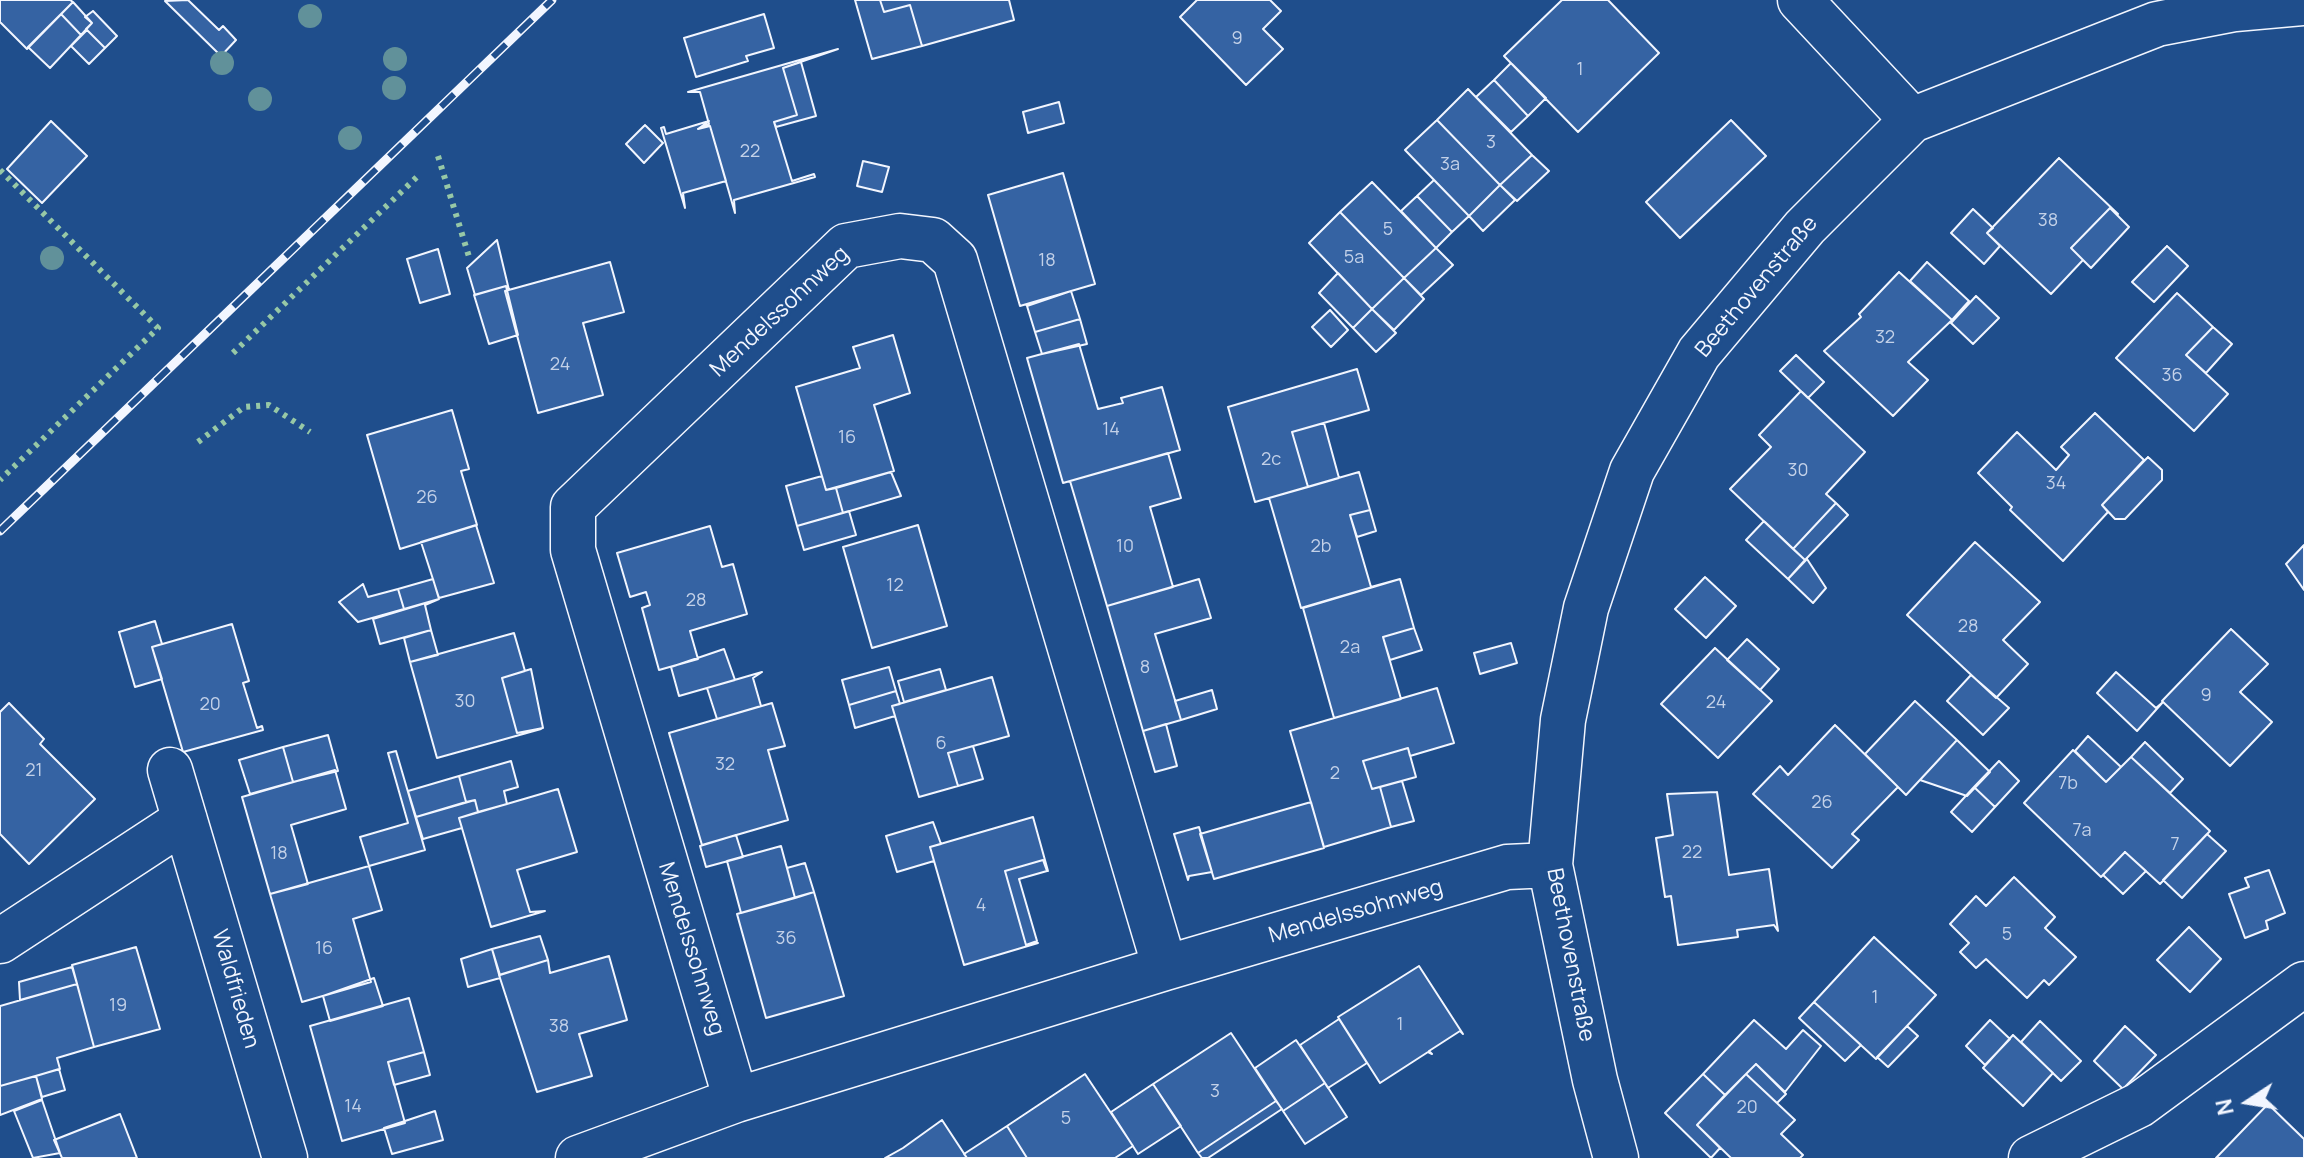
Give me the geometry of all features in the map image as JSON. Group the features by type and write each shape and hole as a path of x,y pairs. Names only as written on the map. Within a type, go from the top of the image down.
{"street":[{"path":"1800,0 1912,120"},
{"name":"Beethovenstraße","path":"1616,1158 1595,1080 1550,865 1563,720 1583,622 1632,471 1699,353 1805,227 1912,120 2156,12 2304,3"},
{"name":"Mendelssohnweg","path":"736,1100 573,550 573,507 846,246 900,236 922,238 933,240 955,260 1165,968"},
{"name":"Waldfrieden","path":"170,770 285,1158"},
{"path":"0,941 185,820"},
{"name":"Mendelssohnweg","path":"578,1158 736,1100 1165,968 1507,867 1550,865"},
{"path":"2031,1158 2139,1105 2304,984"}],"building":[{"path":"0,0 73,2 27,49 0,22"},
{"path":"188,0 219,30 223,26 236,40 221,56 165,1"},
{"path":"855,0 880,0 884,12 910,5 922,46 872,59"},
{"path":"880,0 1009,0 1014,20 922,46 910,5 884,12"},
{"path":"1197,0 1270,0 1281,11 1263,29 1283,49 1246,85 1180,17"},
{"path":"1562,0 1608,0 1659,53 1578,132 1504,56"},
{"path":"73,2 92,23 81,35 61,14"},
{"path":"93,11 117,36 105,48 86,29 92,23 85,17"},
{"path":"61,14 81,35 50,68 28,47"},
{"path":"764,14 774,48 746,56 748,61 696,77 684,38"},
{"path":"87,30 105,48 89,64 71,46"},
{"path":"838,49 783,68 797,115 774,122 792,181 814,174 815,177 734,200 735,213 710,126 698,129 709,124 700,92 688,92"},
{"path":"801,62 816,116 776,127 774,122 797,115 783,68"},
{"path":"1511,63 1546,98 1528,116 1494,80"},
{"path":"1494,80 1528,116 1511,132 1476,97"},
{"path":"1468,89 1532,155 1500,185 1437,120"},
{"path":"1059,102 1064,123 1028,133 1023,112"},
{"path":"1437,120 1500,185 1469,216 1405,150"},
{"path":"1731,120 1766,156 1680,238 1646,202"},
{"path":"51,121 87,156 42,203 7,169"},
{"path":"709,121 698,129 710,126 726,181 683,193 685,208 661,128 664,127 666,134"},
{"path":"645,125 663,143 644,163 626,144"},
{"path":"1532,155 1549,171 1517,201 1500,185"},
{"path":"2059,158 2118,214 2110,208 2071,248 2083,260 2051,294 1987,233"},
{"path":"863,161 889,167 882,192 857,186"},
{"path":"1063,173 1095,284 1020,306 988,195"},
{"path":"1434,180 1469,216 1452,232 1417,196"},
{"path":"1372,182 1436,248 1404,278 1340,212"},
{"path":"1500,185 1515,200 1483,231 1469,216"},
{"path":"1417,196 1452,232 1436,248 1401,211"},
{"path":"2110,208 2129,227 2091,268 2071,248"},
{"path":"1973,209 1993,228 1987,233 2000,246 1984,264 1951,233"},
{"path":"1340,212 1404,278 1372,309 1309,243"},
{"path":"497,240 509,290 506,286 475,295 467,268"},
{"path":"2167,246 2188,266 2154,302 2132,282"},
{"path":"1436,248 1453,265 1421,295 1404,278"},
{"path":"438,249 450,294 420,303 407,259"},
{"path":"610,262 624,312 583,323 603,395 538,413 505,291"},
{"path":"1927,262 1969,301 1952,320 1910,281"},
{"path":"1899,272 1952,320 1908,362 1928,380 1893,416 1824,351 1861,317 1859,314"},
{"path":"1338,273 1372,309 1353,328 1319,293"},
{"path":"1404,278 1424,299 1394,330 1372,309"},
{"path":"506,286 518,335 489,344 474,295"},
{"path":"1071,291 1080,319 1035,332 1027,306"},
{"path":"2177,293 2213,327 2186,355 2228,394 2194,431 2116,358"},
{"path":"1976,296 1999,318 1973,344 1951,323"},
{"path":"1372,309 1396,333 1376,352 1353,328"},
{"path":"1330,310 1348,330 1331,347 1312,327"},
{"path":"1080,319 1087,344 1042,354 1035,332"},
{"path":"2213,327 2232,344 2206,373 2186,355"},
{"path":"893,335 910,393 874,405 894,471 826,490 796,387 860,368 853,347"},
{"path":"1079,344 1098,409 1123,403 1121,398 1162,387 1180,450 1063,483 1027,358"},
{"path":"1796,355 1824,382 1808,398 1780,371"},
{"path":"1357,369 1369,410 1292,432 1308,487 1255,502 1228,407"},
{"path":"1801,391 1865,452 1826,494 1836,503 1793,549 1730,489 1771,447 1759,435"},
{"path":"452,410 469,469 461,471 477,525 400,549 367,435"},
{"path":"2095,413 2144,460 2102,505 2108,512 2063,561 2010,510 2012,507 1978,473 2017,432 2056,470 2069,455 2061,447"},
{"path":"1324,423 1339,478 1308,487 1292,432"},
{"path":"1168,453 1181,498 1150,507 1173,587 1107,606 1070,481"},
{"path":"2148,457 2162,470 2162,480 2125,519 2115,519 2102,505"},
{"path":"891,472 901,496 843,513 836,488"},
{"path":"1359,472 1370,510 1350,515 1371,587 1400,579 1301,608 1269,498"},
{"path":"822,476 826,490 836,488 843,513 797,526 786,486"},
{"path":"1836,503 1848,515 1805,560 1793,549"},
{"path":"1370,510 1376,531 1357,537 1350,515"},
{"path":"849,511 856,535 804,550 797,526"},
{"path":"1764,521 1805,560 1788,579 1746,540"},
{"path":"476,525 494,583 439,598 421,542"},
{"path":"918,525 947,626 872,648 843,547"},
{"path":"710,526 722,567 733,564 747,614 690,631 698,659 659,670 642,608 650,605 646,592 630,597 617,553"},
{"path":"1975,542 2040,602 2003,640 2028,664 1996,698 1907,615"},
{"path":"2304,545 2304,590 2286,564"},
{"path":"1807,559 1826,588 1813,603 1788,579"},
{"path":"1705,577 1736,606 1706,638 1675,609"},
{"path":"433,579 439,599 404,609 398,589"},
{"path":"1199,579 1211,618 1155,634 1181,720 1143,731 1107,606"},
{"path":"1400,579 1414,628 1383,637 1401,699 1334,718 1303,608"},
{"path":"363,584 368,597 398,589 404,609 358,622 339,602"},
{"path":"439,599 425,605 431,630 380,644 373,619"},
{"path":"155,621 162,644 152,647 162,679 135,687 119,632"},
{"path":"232,624 249,681 243,683 257,728 262,726 263,730 183,752 152,647"},
{"path":"1414,628 1422,650 1390,660 1383,637"},
{"path":"2231,629 2268,664 2240,692 2272,722 2230,766 2162,701"},
{"path":"431,630 438,655 410,662 404,638"},
{"path":"514,633 525,671 502,678 517,733 541,729 437,758 410,662"},
{"path":"1747,639 1779,669 1760,690 1727,660"},
{"path":"1511,643 1517,663 1480,674 1474,653"},
{"path":"1715,648 1772,701 1718,758 1661,704"},
{"path":"724,649 735,680 679,696 671,667"},
{"path":"889,667 896,691 849,705 842,680"},
{"path":"531,669 543,728 517,733 502,678"},
{"path":"940,669 946,690 904,702 898,681"},
{"path":"762,672 753,678 761,706 717,719 707,688"},
{"path":"2116,672 2156,708 2163,702 2137,731 2097,693"},
{"path":"1971,675 2009,708 1983,735 1947,701"},
{"path":"992,677 1009,736 948,753 958,786 919,797 892,706"},
{"path":"1437,688 1454,743 1410,756 1408,748 1363,761 1372,789 1380,787 1391,827 1324,847 1290,731"},
{"path":"1212,690 1217,709 1181,720 1175,701"},
{"path":"896,691 900,704 892,706 895,716 855,728 849,705"},
{"path":"1915,701 1957,740 1906,795 1865,754"},
{"path":"9,703 44,739 40,744 95,799 29,864 0,834 0,712"},
{"path":"772,703 785,746 768,750 788,820 702,845 669,733"},
{"path":"1166,724 1177,766 1155,772 1143,731"},
{"path":"1835,725 1898,787 1852,834 1859,840 1832,868 1753,794 1780,766 1788,775"},
{"path":"328,735 338,771 293,782 283,747"},
{"path":"2088,736 2121,767 2106,782 2075,751"},
{"path":"1957,740 1990,772 1967,796 1920,780"},
{"path":"2145,742 2183,779 2170,793 2131,757"},
{"path":"973,746 983,779 958,786 948,753"},
{"path":"283,747 293,782 250,794 239,760"},
{"path":"1408,748 1416,777 1372,789 1363,761"},
{"path":"2073,750 2106,782 2131,757 2210,831 2160,884 2125,852 2101,877 2024,803"},
{"path":"396,751 425,850 369,866 360,837 408,823 388,753"},
{"path":"511,761 518,787 504,791 507,804 478,812 475,800 466,802 459,776"},
{"path":"1999,761 2019,781 1995,807 1974,787"},
{"path":"335,770 346,809 291,825 308,884 270,894 242,797"},
{"path":"459,776 466,802 416,817 408,791"},
{"path":"1402,781 1414,821 1391,827 1380,787"},
{"path":"1974,787 1995,807 1972,832 1951,812"},
{"path":"558,789 577,852 517,870 530,912 545,911 491,927 459,818"},
{"path":"1717,792 1729,875 1769,869 1778,931 1774,925 1737,930 1738,937 1678,945 1671,896 1665,897 1656,838 1673,835 1667,794"},
{"path":"475,800 478,812 459,818 462,828 423,839 416,817"},
{"path":"1311,802 1324,848 1214,879 1200,834"},
{"path":"1033,817 1048,871 1043,860 1005,871 1026,945 1038,943 964,965 930,847"},
{"path":"933,822 941,844 930,847 934,861 897,872 886,836"},
{"path":"1199,827 1212,872 1189,876 1188,880 1174,834"},
{"path":"2207,834 2226,851 2182,898 2163,880"},
{"path":"736,835 743,857 706,867 700,846"},
{"path":"781,846 795,898 741,913 727,861"},
{"path":"2125,852 2146,871 2123,894 2103,875"},
{"path":"1043,860 1047,871 1019,879 1037,941 1026,945 1005,871"},
{"path":"805,863 814,892 795,898 787,868"},
{"path":"369,866 382,910 353,919 371,982 302,1002 270,894"},
{"path":"2269,870 2285,913 2266,921 2268,929 2245,938 2229,894 2249,887 2245,878"},
{"path":"2014,877 2055,917 2045,928 2076,957 2049,985 2044,980 2027,998 1986,959 1976,968 1960,952 1969,943 1950,924 1976,896 1986,906"},
{"path":"814,892 844,996 766,1018 737,914"},
{"path":"2189,927 2221,959 2190,992 2157,960"},
{"path":"540,936 548,960 500,975 492,949"},
{"path":"1874,937 1936,995 1876,1059 1814,1002"},
{"path":"136,947 160,1029 94,1047 72,965"},
{"path":"492,949 500,978 468,987 461,959"},
{"path":"609,956 627,1020 579,1034 592,1076 537,1092 499,975 548,960 550,973"},
{"path":"1419,966 1463,1034 1460,1031 1429,1051 1432,1054 1428,1052 1380,1083 1338,1017"},
{"path":"72,967 77,984 20,1000 19,982"},
{"path":"374,978 383,1006 330,1021 323,996"},
{"path":"77,984 94,1047 57,1058 60,1069 0,1086 0,1006"},
{"path":"409,998 424,1052 388,1062 405,1123 342,1141 310,1026"},
{"path":"1814,1002 1861,1045 1845,1061 1799,1018"},
{"path":"1339,1019 1367,1063 1328,1088 1300,1045"},
{"path":"1754,1020 1786,1049 1803,1030 1821,1046 1785,1092 1756,1064 1725,1095 1703,1074"},
{"path":"1990,1020 2010,1039 1985,1065 1966,1046"},
{"path":"2040,1021 2081,1061 2061,1081 2021,1042"},
{"path":"1907,1026 1918,1036 1888,1067 1877,1057"},
{"path":"2125,1026 2156,1055 2123,1089 2094,1061"},
{"path":"1231,1033 1276,1101 1198,1153 1153,1084"},
{"path":"2013,1035 2053,1073 2023,1106 1983,1068"},
{"path":"1296,1040 1325,1083 1283,1111 1255,1068"},
{"path":"424,1052 430,1075 394,1085 388,1062"},
{"path":"1756,1064 1786,1094 1777,1103 1746,1074"},
{"path":"59,1069 65,1090 42,1097 36,1076"},
{"path":"1085,1074 1133,1146 1115,1158 1027,1158 1007,1126"},
{"path":"1703,1074 1725,1095 1697,1125 1720,1148 1711,1158 1665,1113"},
{"path":"1746,1074 1795,1120 1781,1134 1803,1155 1800,1158 1731,1158 1697,1125"},
{"path":"36,1076 42,1099 0,1115 0,1086"},
{"path":"1325,1083 1347,1117 1305,1144 1283,1111"},
{"path":"1153,1084 1181,1126 1138,1154 1111,1112"},
{"path":"42,1100 60,1153 33,1158 14,1111"},
{"path":"1276,1101 1282,1109 1208,1158 1202,1158 1198,1153"},
{"path":"2268,1104 2304,1139 2304,1158 2216,1158"},
{"path":"435,1111 443,1140 392,1154 384,1128"},
{"path":"120,1114 137,1158 62,1158 54,1140"},
{"path":"942,1120 967,1158 885,1158 903,1148"},
{"path":"1007,1126 1027,1158 967,1158 964,1154"}],"railway":[{"path":"0,531 552,0"}],"hedge":[{"path":"438,156 470,260"},
{"path":"0,170 158,328 0,480"},
{"path":"233,353 420,174"},
{"path":"198,442 244,407 269,405 310,432"}]}
